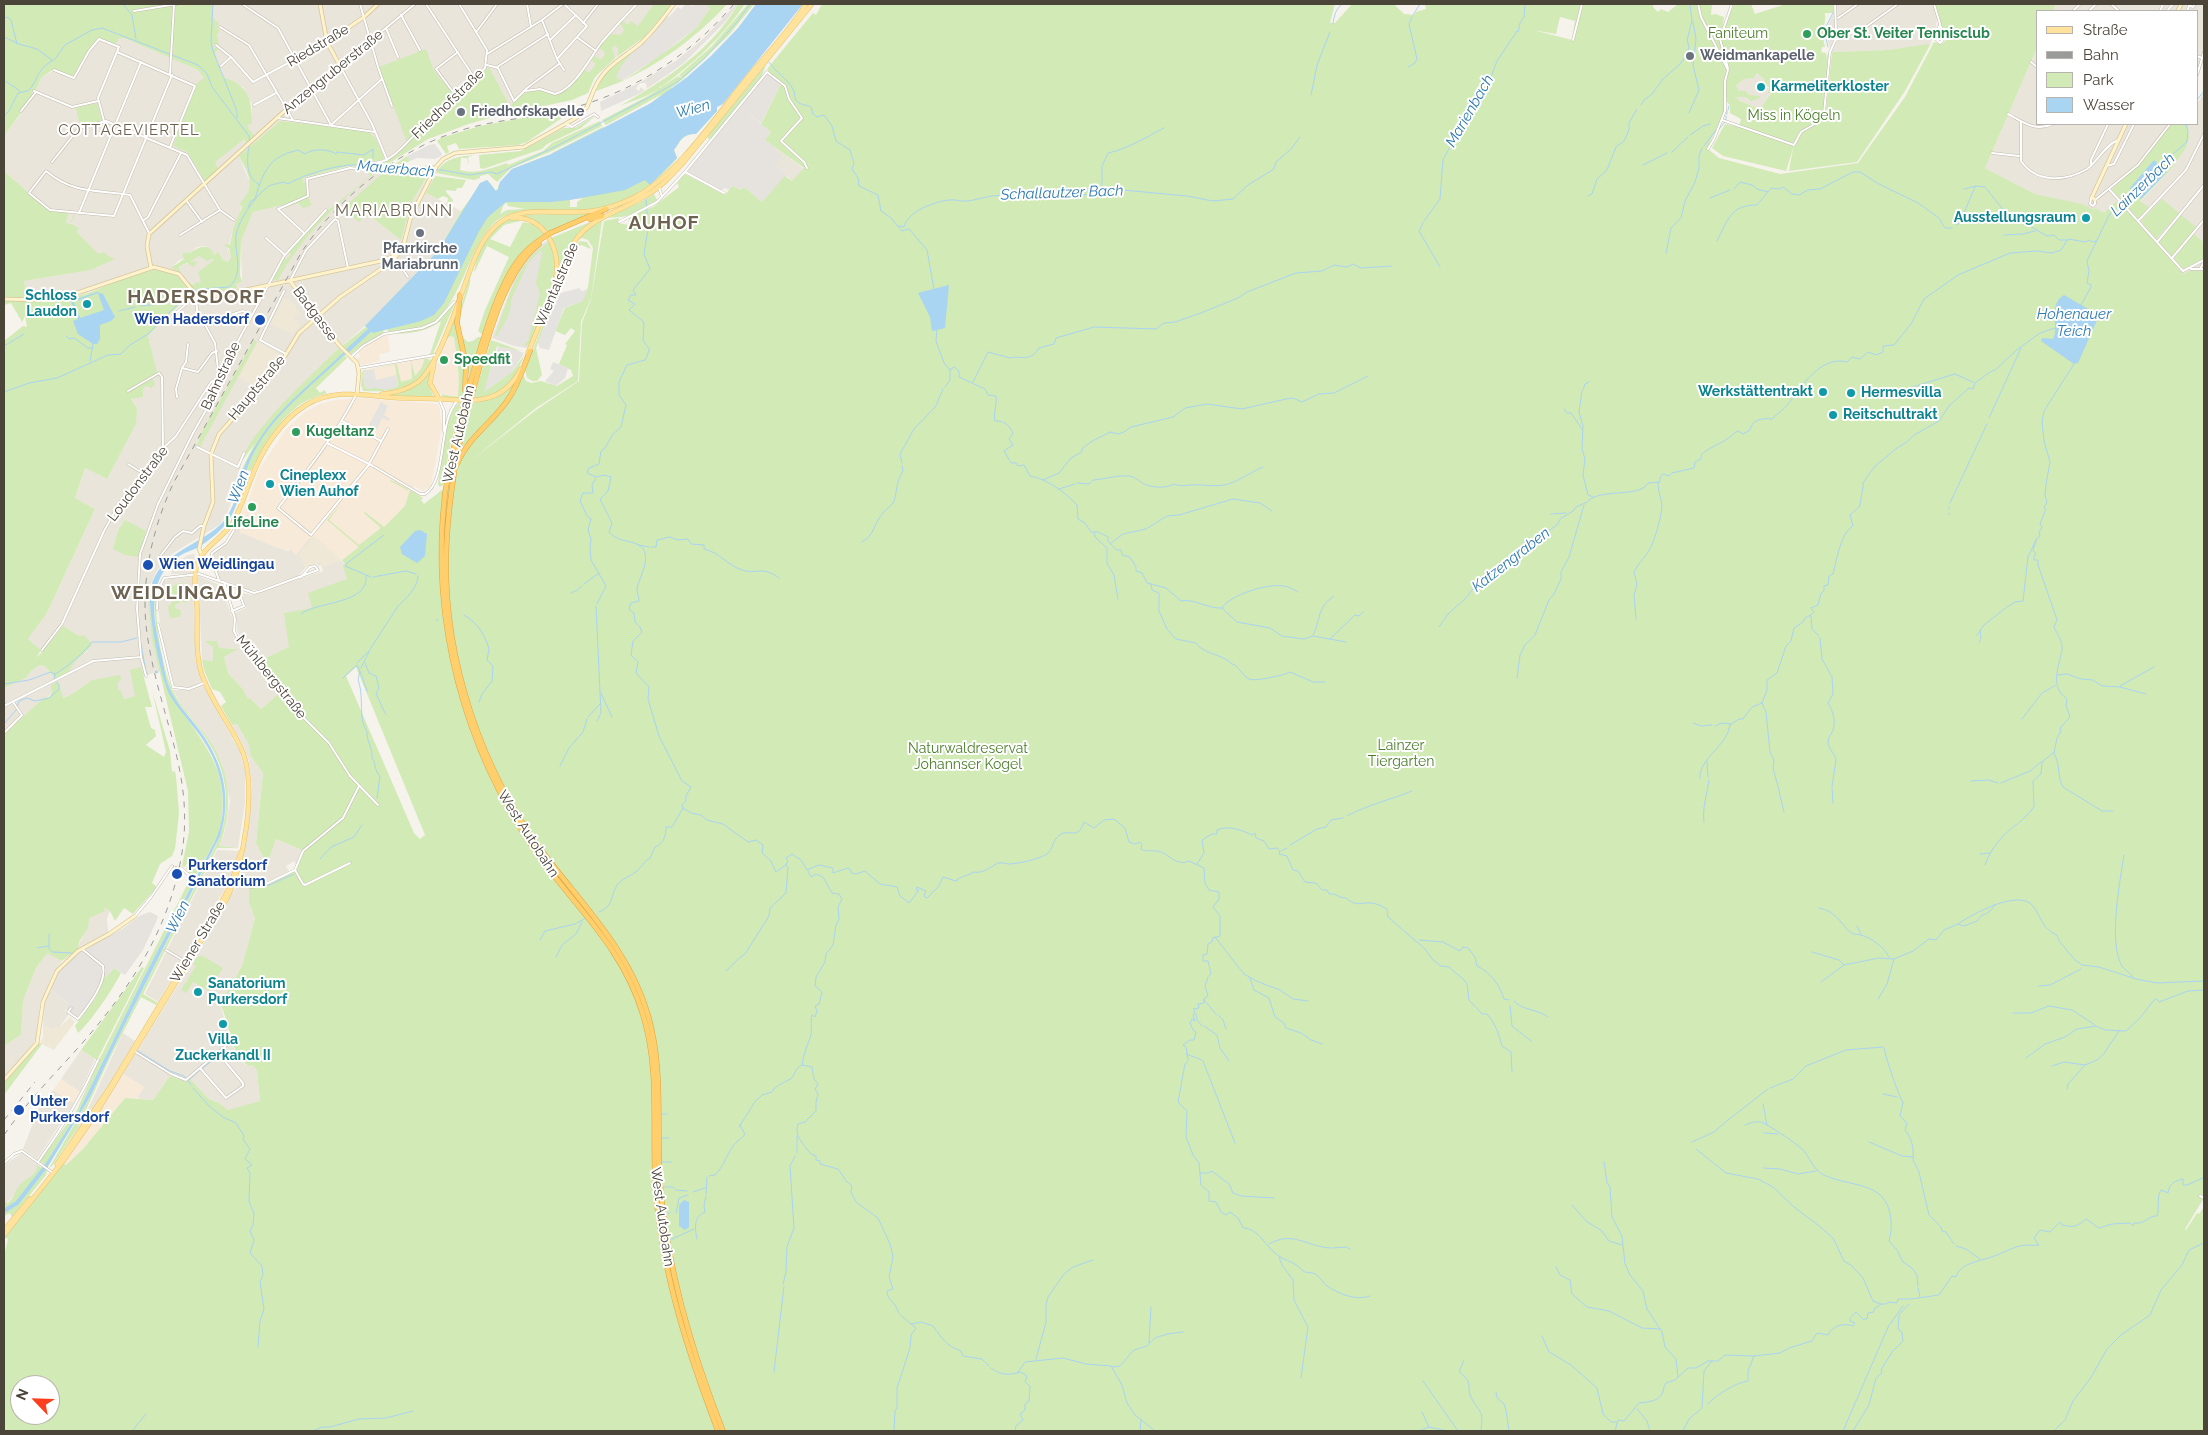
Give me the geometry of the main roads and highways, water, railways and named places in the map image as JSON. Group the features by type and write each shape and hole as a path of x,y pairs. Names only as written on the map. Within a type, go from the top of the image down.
{"highway":[{"name":"West Autobahn","path":"606,209 548,236 530,252 512,278 490,333 468,393 453,474 446,562 448,607 460,673 481,740 504,791 541,850 607,932 636,982 648,1014 657,1064 659,1166 669,1249 683,1314 723,1431"},
{"name":"West Autobahn","path":"548,236 602,216"},
{"path":"460,295 457,323 466,370 468,393"},
{"path":"453,474 470,441 507,402 520,378 530,351"},
{"name":"West Autobahn","path":"464,409 445,495 441,562 444,604 455,674 477,742 500,793 537,853 604,936 619,958 632,984 644,1016 653,1071 654,1168 661,1232 680,1316 697,1373 718,1431"}],"main road":[{"path":"320,4 327,42"},
{"name":"Riedstraße","path":"327,42 364,17 378,4"},
{"path":"4,299 39,300 80,292 151,268 162,268 178,274 184,279 195,295 218,296 395,257 399,253 411,216 432,174 443,159 455,154 522,147 578,116 587,107 602,73 621,56 641,43 674,4"},
{"path":"768,56 806,4"},
{"path":"500,221 523,213 582,212 606,209 643,193 664,177 812,4"},
{"name":"Anzengruberstraße","path":"151,268 147,240 149,233 286,109 340,66 327,42"},
{"name":"Wientalstraße","path":"202,555 232,524 257,463 267,445 285,423 312,402 344,394 458,401 484,400 504,391 517,377 530,351 574,240 602,216 637,201 659,187 704,138 762,63"},
{"path":"2093,199 2126,125"},
{"path":"500,221 513,217 524,218 538,225 546,234 554,246 557,258 556,275 551,296"},
{"name":"Wientalstraße","path":"376,395 396,392 412,386 425,375 438,353 481,244 500,221"},
{"name":"Hauptstraße","path":"202,555 199,549 213,498 211,454 215,440 221,430 277,369 298,334 340,297 389,265 395,257"},
{"path":"381,261 389,265"},
{"name":"Badgasse","path":"290,281 359,368 357,394"},
{"path":"433,363 430,380 432,390 439,399"},
{"path":"432,390 449,400"},
{"name":"Wiener Straße","path":"4,1230 50,1171 87,1128 234,882 242,850 249,789 246,759 205,683 198,653 196,574 202,555"},
{"path":"4,1080 37,1043 42,1002 53,977 66,961 134,916"},
{"name":"Wiener Straße","path":"4,1235 50,1171"}],"water":[{"path":"756,4 803,4 723,104 717,107 717,111 696,134 685,136 680,141 674,150 677,158 650,185 645,180 625,190 570,200 506,202 488,217 479,231 444,303 434,315 421,321 373,333 365,326 438,251 480,183 487,180 496,191 500,182 512,169 549,155 651,103 686,78 711,56 738,28"},
{"path":"2154,160 2167,172 2141,199 2130,188"},
{"path":"949,285 945,328 932,331 930,317 918,293"},
{"path":"97,292 103,294 115,317 111,321 100,325 100,339 97,344 93,344 78,334 73,321 78,319 71,301","holes":["98,293 104,310 80,318 74,302"]},
{"name":"Hohenauer Teich","path":"2064,295 2097,314 2098,318 2078,363 2074,364 2041,341 2042,338 2053,339 2055,334 2056,304"},
{"path":"343,353 345,354 282,413 261,439 249,462 233,513 226,523 217,534 202,545 178,557 167,567 160,578 154,603 156,630 166,680 174,698 206,739 219,765 225,792 224,821 220,836 90,1097 47,1168 44,1166 79,1111 143,979 220,829 223,804 220,778 216,766 205,743 171,697 163,675 152,626 150,597 155,575 162,566 180,551 220,525 232,506 246,462 266,429 286,406"},
{"path":"420,530 427,534 425,556 417,563 402,554 400,547 415,531"},
{"path":"684,1200 689,1202 689,1227 685,1230 679,1226 679,1205"}],"waterway":[{"path":"123,4 132,15 136,39"},
{"path":"213,4 211,41 213,51 237,111 237,118"},
{"name":"Mauerbach","path":"368,165 388,169 442,170 469,175 491,172 497,174 557,146 676,83 704,59 737,22 750,4"},
{"path":"1333,24 1337,10 1343,4"},
{"path":"1413,15 1420,4"},
{"name":"Marienbach","path":"1424,221 1440,199 1443,160 1452,143 1454,132 1469,109 1481,98 1483,85 1491,77 1497,61 1518,32 1524,17 1525,4"},
{"path":"1641,105 1687,54 1689,47 1687,40 1692,21 1690,4"},
{"path":"1828,47 1824,30 1833,13"},
{"path":"4,19 7,17 11,20 17,44"},
{"path":"1408,67 1415,63 1417,59 1409,24 1412,17"},
{"path":"1689,113 1699,90 1693,65 1696,39 1693,22"},
{"path":"55,59 65,45 92,30 102,28 198,65 207,74 212,87 249,136 250,142"},
{"path":"1311,95 1317,65 1330,32"},
{"path":"4,37 37,49 52,60"},
{"path":"1828,55 1828,60"},
{"path":"4,116 9,111 18,93 30,89 43,68 54,60"},
{"path":"769,62 791,85 797,102 811,107 813,114 817,117 824,115 832,126 836,141 850,150 854,163 852,169 858,178 859,186 878,195 881,211 890,217 902,231 909,229 927,250 934,289"},
{"path":"4,80 20,91"},
{"name":"Lainzerbach","path":"2198,99 2204,91"},
{"path":"1728,110 1729,106"},
{"path":"1588,196 1592,194 1597,179 1607,170 1616,147 1624,141 1629,130 1629,123 1637,109"},
{"path":"1719,129 1725,122"},
{"path":"1690,135 1703,126 1710,124"},
{"name":"Lainzerbach","path":"2160,165 2187,142 2186,125"},
{"path":"1102,189 1102,166 1108,153 1130,146 1164,128"},
{"path":"1704,146 1716,130"},
{"name":"Schallautzer Bach","path":"899,226 904,227 915,212 943,201 968,201 1008,194 1011,196 1022,194 1037,197 1057,190 1086,195 1112,189 1187,196 1213,201 1233,199 1248,185 1274,169 1276,162 1291,149 1300,137"},
{"path":"1672,152 1688,137"},
{"path":"249,146 249,173 255,182 260,185"},
{"path":"1666,253 1671,228 1681,218 1685,201 1695,182 1702,148"},
{"path":"248,207 251,201 255,199 262,179 272,162 287,153 298,150 305,154 320,150 336,154 337,152 364,155 373,149 373,158"},
{"path":"1643,165 1667,153"},
{"name":"Mauerbach","path":"4,392 29,383 57,378 108,355 121,354 130,345 148,334 189,293 203,289 229,287 234,282 238,269 237,230 253,202 269,186 284,182 288,184 335,167 364,165"},
{"path":"1717,241 1727,220 1735,211 1757,205 1771,188 1779,189 1783,187 1792,194 1799,195 1808,190 1820,189 1853,172 1860,172 1879,184 1918,203 1939,218 1945,228 1952,228"},
{"path":"1734,189 1740,182 1768,192"},
{"path":"1964,189 1976,186 1985,187 2009,217 2021,221 2047,236 2054,235 2059,240 2067,240"},
{"path":"1962,218 1975,187"},
{"path":"1710,198 1730,190"},
{"name":"Lainzerbach","path":"2081,305 2091,287 2087,283 2089,271 2087,261 2109,215 2133,193"},
{"path":"646,199 648,229 644,254 650,269 633,290 636,295 631,295 628,300 635,304 629,310 644,322 643,340 649,350 645,360 627,365 619,382 619,395 626,405 621,427 613,434 605,448 601,451 599,464 589,468 587,473 596,477 604,475 611,477 608,491 600,499 612,523 609,532 617,538 641,546 646,557 637,589 639,601 631,603 629,609 634,613 635,622 642,632 633,641 631,655 638,662 636,673 649,687 648,699 659,736 682,781 691,787 686,796 686,801 682,805 683,808 691,813 701,815 707,820 723,824 748,842 756,840 763,845 762,853 771,861 776,872 786,865 788,860 786,858 792,854 801,860 807,870 819,865 833,868 833,873 848,868 851,870 851,873 856,874 865,871 880,884 897,887 900,896 909,903 919,890 916,890 917,887 926,891 924,896 927,898 939,886 943,877 956,881 973,872 984,871 998,863 1013,864 1039,858 1049,852 1058,837 1064,833 1076,833 1082,828 1084,822 1094,828 1104,820 1114,819 1125,828 1129,842 1135,844 1140,842 1142,844 1141,849 1161,852 1176,861 1189,861 1204,868 1205,883 1209,890 1219,892 1219,899 1213,907 1220,916 1220,936 1213,938 1212,942 1208,944 1207,954 1203,955 1203,961 1208,961 1211,974 1209,976"},
{"path":"1956,225 1967,219 2006,213"},
{"name":"Marienbach","path":"1423,223 1419,231 1440,267"},
{"path":"2004,235 2035,231"},
{"name":"Katzengraben","path":"1588,501 1602,495 1638,490 1644,488 1648,483 1660,482 1660,477 1663,474 1669,476 1672,473 1694,468 1695,462 1701,459 1701,455 1707,450 1738,431 1743,434 1750,430 1755,421 1772,419 1786,406 1806,381 1828,363 1837,361 1847,362 1852,357 1860,359 1868,352 1876,355 1883,352 1883,346 1894,345 1911,324 1924,299 1958,275 2010,253 2037,251 2052,253 2061,250 2068,239 2086,242 2089,240 2096,241"},
{"path":"973,382 988,352 1010,358 1025,358 1036,353 1039,348 1054,344 1056,338 1094,327 1156,329 1164,323 1175,322 1201,313 1238,298 1247,292 1296,273 1322,271 1334,265 1347,267 1353,264 1361,268 1392,266"},
{"name":"Mauerbach","path":"182,289 189,293"},
{"path":"170,297 173,294"},
{"path":"141,306 159,304"},
{"path":"119,311 135,307"},
{"name":"Wien","path":"345,353 373,327"},
{"path":"937,328 936,341 944,363 950,370 954,367 959,371 959,377 985,389 988,395 996,396 995,421 1006,424 1013,433 1009,439 1013,445 1004,451 1011,463 1016,463 1018,466 1024,465 1030,476 1049,483 1067,495 1077,505 1078,519 1085,523 1091,532 1098,532 1108,537 1108,541 1116,550 1121,550 1122,555 1130,557 1136,567 1136,571 1142,573 1147,583 1151,584 1152,590 1159,593 1159,611 1167,629 1176,639 1196,643 1206,651 1235,665 1244,675 1252,680 1290,672 1313,682 1325,682"},
{"path":"1700,774 1706,761 1725,739 1730,725 1739,719 1743,719 1752,707 1762,703 1767,690 1767,680 1777,673 1786,646 1791,641 1794,628 1814,612 1811,608 1818,605 1821,593 1824,591 1824,586 1828,585 1829,576 1833,574 1837,555 1845,534 1853,526 1850,515 1860,506 1863,483 1874,467 1914,435 1939,421 1949,406 1969,388 1973,389 1975,383 1995,370 2018,349 2040,333 2055,328"},
{"path":"4,346 24,334"},
{"path":"66,336 69,339 74,338 88,348 93,348"},
{"path":"90,361 93,344"},
{"path":"1989,418 2021,348"},
{"name":"Lainzerbach","path":"2054,753 2057,738 2061,731 2060,728 2070,717 2066,705 2067,699 2061,694 2057,682 2062,650 2061,641 2054,627 2057,620 2038,565 2038,560 2034,560 2036,554 2033,550 2037,538 2040,536 2039,532 2042,527 2040,524 2047,502 2045,495 2050,462 2044,441 2042,422 2044,411 2074,364"},
{"path":"945,387 950,380 950,370"},
{"path":"1909,388 1955,374 1973,382"},
{"path":"1043,480 1059,473 1071,458 1082,452 1085,446 1110,432 1118,434 1131,427 1173,417 1185,408 1207,404 1242,409 1293,398 1302,402 1319,394 1334,393 1368,376"},
{"path":"1583,390 1585,384 1589,382"},
{"path":"902,463 900,454 914,429 936,406 943,389"},
{"path":"1582,391 1579,412 1583,426 1582,449 1585,459 1583,475 1588,495 1593,497"},
{"path":"1564,409 1567,413 1571,413 1582,429"},
{"path":"1950,503 1987,424"},
{"path":"862,542 870,536 880,517 893,503 898,481 903,471 902,466"},
{"path":"1077,483 1089,484 1093,480 1124,476 1132,477 1145,484 1157,487 1174,484 1181,486 1220,486 1235,482 1263,467"},
{"path":"596,478 592,485 593,493 583,493 580,501 587,516 591,519 588,530 591,539 591,560 606,586 597,604"},
{"path":"1636,619 1634,595 1637,585 1634,572 1651,547 1658,526 1662,505 1658,482"},
{"path":"1059,489 1075,484"},
{"path":"1111,543 1123,534 1146,529 1167,516 1179,515 1233,499 1260,503 1272,511"},
{"name":"Katzengraben","path":"1439,627 1448,614 1465,599 1476,585 1496,571 1519,550 1525,549 1540,537 1544,531 1550,530 1558,524 1560,519 1576,507 1587,502"},
{"path":"1517,678 1520,655 1525,645 1535,635 1549,600 1561,579 1561,572 1569,557 1584,505"},
{"path":"1551,514 1566,513"},
{"path":"1094,533 1096,538 1107,548 1107,563 1114,575 1118,599"},
{"path":"346,564 384,535"},
{"path":"651,547 656,547 657,540 670,537 678,540 688,539 691,544 704,545 704,549 714,553 737,568 747,571 764,571 779,578"},
{"path":"2007,607 2015,602 2023,601 2028,557 2036,540"},
{"path":"638,545 649,547"},
{"path":"346,564 345,566 371,577"},
{"path":"373,577 406,571 416,574"},
{"path":"584,584 599,573"},
{"path":"301,614 308,610 351,597 365,585 366,576"},
{"path":"357,663 369,651 398,606 411,592 418,576"},
{"path":"1151,584 1166,588 1181,601 1186,600 1222,608 1237,622 1270,628 1282,636 1304,639 1313,636 1346,642"},
{"path":"576,591 582,586"},
{"path":"1222,608 1233,599 1259,588 1285,586 1298,592"},
{"path":"571,593 575,591"},
{"path":"1313,635 1322,609 1334,596"},
{"path":"596,606 601,713 597,721"},
{"path":"1977,635 1984,625 2003,610"},
{"path":"1330,639 1355,615 1359,616 1363,612"},
{"path":"464,615 473,621 483,634 489,649 487,660 493,666 492,681 482,694 479,702"},
{"path":"1811,616 1812,629 1819,636"},
{"path":"1979,643 1981,639 1980,630"},
{"path":"54,680 55,674 75,660 92,642 121,642 137,638"},
{"path":"1820,638 1822,659 1832,677 1833,694 1828,703 1834,720 1833,730 1828,742 1836,760 1832,787"},
{"path":"141,644 148,674"},
{"path":"361,668 369,652"},
{"path":"365,663 369,673 376,676 379,688 376,694 386,715"},
{"path":"343,678 357,665 364,726 367,731 372,758 380,776 377,798"},
{"path":"2120,686 2154,667"},
{"path":"360,671 367,691"},
{"path":"4,684 29,680 51,672 55,674"},
{"path":"2058,675 2067,674 2081,679 2093,680 2102,686 2120,687 2146,694"},
{"path":"4,724 16,710 19,701 27,698 35,701 49,698 59,689 59,685 56,682"},
{"path":"2022,719 2042,693 2056,685"},
{"path":"601,693 612,717"},
{"path":"1762,703 1766,712 1770,752 1774,760 1773,768 1779,790"},
{"path":"588,717 600,704"},
{"path":"560,766 569,748 583,732 587,719"},
{"path":"1693,723 1701,726 1712,725"},
{"path":"1715,726 1722,723 1731,724"},
{"name":"Lainzerbach","path":"2019,823 2034,806 2033,781 2041,774 2042,762 2053,753"},
{"path":"2054,753 2058,762 2063,787 2102,811 2113,811"},
{"path":"1707,761 1708,777"},
{"path":"2001,783 2030,771 2041,762"},
{"path":"1704,822 1704,807 1709,780"},
{"path":"1971,781 1989,780 1998,783"},
{"path":"1832,788 1833,803"},
{"path":"1347,816 1412,791"},
{"path":"1779,791 1784,812"},
{"path":"599,912 608,906 618,884 637,871 650,858 655,847 664,839 666,827 672,827 683,808"},
{"path":"1290,845 1317,829 1326,827 1331,820 1343,818"},
{"name":"Lainzerbach","path":"1985,865 1990,853 1998,842 2017,824"},
{"path":"320,859 331,847 354,837 362,825"},
{"path":"1197,864 1204,853 1202,840 1212,834 1217,834 1217,830 1230,828 1252,835 1255,833 1256,838 1264,841 1269,849 1277,848 1280,851 1279,854 1287,856 1293,870 1298,871 1305,882 1316,883 1322,890 1327,890 1329,894 1346,898 1354,903 1371,903 1387,909 1388,917 1425,949 1433,960 1441,966 1449,967 1464,980 1467,984 1469,1000 1482,1014 1487,1014 1490,1017 1500,1037 1502,1046 1511,1052 1512,1072"},
{"path":"1281,851 1287,848"},
{"path":"1980,854 1990,853"},
{"path":"2124,855 2116,912 2116,943 2122,966 2133,977"},
{"path":"726,971 745,954 769,916 770,908 786,893 788,867 786,865"},
{"path":"808,871 811,877 816,874 823,877 832,893 839,894 842,899 838,907 839,919 836,925 833,945 826,954 825,962 816,977 815,986 822,992 819,1004 815,1006 817,1011 815,1017 812,1015 811,1035 802,1065 812,1067 814,1079 818,1084 815,1089 818,1094 816,1110"},
{"path":"261,887 293,875"},
{"path":"1958,924 1995,905 2007,901 2026,901 2033,906 2048,930 2057,935 2059,941 2075,960 2082,965 2099,967 2136,979 2157,983 2204,981"},
{"path":"1812,952 1839,960 1844,965 1879,958 1894,959 1913,951 1929,939 1936,940 1944,930 1958,924 1964,926 1977,921 1982,915 1990,911 1995,904"},
{"path":"1819,908 1833,914 1851,933 1865,936 1881,946 1889,957"},
{"path":"540,940 545,931 575,924 586,918"},
{"path":"556,957 562,945 576,934 582,922"},
{"path":"1857,926 1861,934"},
{"path":"49,934 49,949 52,952 72,953"},
{"path":"1215,937 1244,974 1256,981 1280,990 1293,999 1308,1001"},
{"path":"1419,940 1443,942 1460,951 1463,947 1468,948 1475,957 1477,966 1490,975 1497,984 1504,999 1509,1000"},
{"path":"37,948 48,946"},
{"path":"1878,999 1887,984 1894,959"},
{"path":"1821,982 1844,965"},
{"path":"2039,986 2050,985 2081,969"},
{"path":"1188,1060 1186,1047 1183,1045 1190,1040 1194,1040 1196,1032 1190,1023 1192,1019 1195,1021 1193,1016 1195,1011 1193,1009 1199,1008 1198,1004 1204,1003 1204,999 1208,996 1205,986 1208,977"},
{"path":"1250,978 1254,990 1269,998 1275,1017 1284,1023 1286,1028 1301,1033 1311,1040 1322,1044"},
{"path":"2026,1058 2045,1044 2065,1037 2077,1029 2096,1026 2105,1030 2126,1031 2140,1018 2154,1000 2156,999 2159,1002 2188,991 2204,990"},
{"path":"1204,1000 1216,1014"},
{"path":"1514,1001 1522,1007 1548,1017"},
{"path":"1510,1006 1512,1026 1531,1041"},
{"path":"2013,1013 2031,1013 2049,1006 2072,1010 2095,1025"},
{"path":"1196,1014 1197,1020 1202,1026"},
{"path":"1218,1015 1223,1020 1226,1029"},
{"path":"1204,1026 1217,1035 1220,1048 1229,1061"},
{"path":"2067,1089 2068,1084 2085,1065 2103,1055 2119,1031"},
{"path":"1770,1088 1793,1079 1806,1066 1846,1050 1883,1047"},
{"path":"1884,1048 1895,1085 1903,1102 1900,1116 1907,1123 1905,1130 1912,1144 1913,1160 1919,1172 1929,1215 1941,1227 1942,1231 1946,1232 1954,1244"},
{"path":"138,1051 170,1071 184,1076 191,1085"},
{"path":"1186,1054 1202,1060"},
{"path":"202,1069 216,1057"},
{"path":"1188,1061 1185,1064 1178,1102 1187,1111 1186,1137 1193,1155 1199,1163 1201,1185 1209,1192 1209,1201 1216,1202 1221,1212 1226,1215 1230,1212 1238,1218 1243,1228 1258,1234 1283,1259 1304,1271 1316,1274 1332,1289 1353,1297 1370,1296"},
{"path":"1203,1061 1235,1143"},
{"path":"2052,1066 2064,1062 2085,1065"},
{"path":"753,1104 762,1095 772,1092 779,1085 792,1078 797,1069 802,1065"},
{"path":"189,1080 199,1071"},
{"path":"193,1088 209,1106 223,1117 236,1123 250,1149 245,1159 252,1165 247,1168 250,1173 249,1202 254,1213 253,1225 250,1231 254,1240 250,1253 262,1266 263,1275 260,1282 264,1309 260,1321 258,1347"},
{"path":"1692,1142 1714,1132 1768,1089"},
{"path":"1883,1094 1897,1097"},
{"path":"1763,1104 1767,1125"},
{"path":"739,1127 753,1105"},
{"path":"816,1111 805,1122 798,1124 797,1132 803,1144 811,1154 816,1156 816,1160 820,1161 820,1164 838,1169 852,1186 851,1192 856,1202 878,1218 890,1244 893,1257 889,1277 893,1289 887,1291 887,1293 900,1314 911,1324 921,1322 933,1326 945,1341 961,1351 963,1356 982,1359 989,1366"},
{"path":"662,1114 667,1114"},
{"path":"1745,1125 1753,1122 1764,1123 1801,1148 1815,1168 1823,1175 1860,1185 1877,1192 1886,1202 1891,1219 1889,1241 1897,1250 1903,1262 1912,1268 1917,1275 1918,1286"},
{"path":"709,1176 715,1175 718,1172 733,1146 745,1134 740,1125"},
{"path":"1764,1133 1778,1134"},
{"path":"797,1136 797,1153"},
{"path":"662,1138 669,1138"},
{"path":"1869,1142 1902,1156 1913,1157"},
{"path":"1696,1149 1726,1173 1758,1179 1773,1187 1794,1207 1833,1238 1844,1261 1852,1266 1863,1278 1873,1301 1881,1304"},
{"path":"783,1284 786,1272 787,1247 794,1228 790,1166 795,1156"},
{"path":"662,1162 671,1162"},
{"path":"1604,1162 1607,1182 1610,1187 1612,1217 1622,1236 1625,1264 1630,1275 1643,1291 1647,1309 1662,1332 1665,1347 1676,1359 1678,1377"},
{"name":"Wien","path":"4,1211 17,1203 46,1166"},
{"path":"1763,1168 1780,1169 1798,1174 1816,1171"},
{"path":"1200,1173 1212,1171 1229,1184 1233,1193 1241,1196 1274,1198"},
{"path":"706,1194 707,1177"},
{"path":"1851,1317 1856,1312 1863,1319 1867,1319 1868,1313 1874,1312 1874,1309 1881,1304 1897,1303 1898,1299 1939,1295 1952,1276 1956,1277 1962,1268 2017,1247 2039,1245 2034,1238 2040,1230 2050,1232 2060,1222 2062,1225 2073,1226 2086,1219 2099,1228 2112,1224 2130,1223 2133,1226 2134,1223 2141,1223 2157,1216 2161,1190 2168,1193 2172,1183 2183,1179 2183,1185 2187,1185 2203,1178"},
{"path":"663,1187 673,1187 676,1190 687,1191"},
{"path":"693,1192 705,1188"},
{"path":"676,1213 679,1198 688,1195"},
{"path":"697,1239 696,1223 698,1217 705,1212 706,1196"},
{"path":"1572,1205 1586,1221 1602,1231 1609,1241 1622,1245"},
{"path":"670,1240 694,1229"},
{"path":"1269,1244 1278,1240 1293,1239 1331,1248"},
{"path":"2054,1431 2065,1420 2073,1401 2090,1379 2107,1349 2121,1335 2150,1315 2161,1290 2182,1265 2189,1250 2204,1243"},
{"path":"1956,1246 1966,1249 1980,1259"},
{"path":"1333,1248 1346,1247 1350,1249"},
{"path":"1279,1257 1282,1265 1293,1280 1294,1300 1308,1327 1301,1378"},
{"path":"1036,1359 1046,1322 1048,1297 1064,1274 1073,1267 1093,1260"},
{"path":"1556,1267 1560,1275 1570,1280 1572,1294 1587,1307 1609,1311 1642,1328 1660,1329"},
{"path":"774,1372 784,1286"},
{"path":"1918,1288 1920,1297"},
{"path":"1853,1431 1869,1405 1876,1378 1882,1373 1881,1370 1892,1352 1903,1341 1902,1332 1898,1329 1899,1315 1909,1304"},
{"path":"1890,1324 1903,1306"},
{"path":"1149,1343 1151,1307"},
{"path":"1615,1431 1618,1420 1624,1421 1639,1403 1657,1399 1662,1394 1666,1383 1675,1380 1688,1368 1696,1368 1708,1361 1718,1361 1725,1355 1754,1356 1780,1353 1789,1348 1812,1341 1817,1333 1828,1335 1839,1326 1853,1326 1855,1323 1850,1321 1850,1318"},
{"path":"894,1431 897,1388 910,1348 911,1335 916,1328 911,1324"},
{"path":"1843,1431 1889,1325"},
{"path":"1112,1367 1120,1366 1134,1350 1147,1346 1155,1338 1183,1332"},
{"path":"1542,1336 1549,1352 1571,1365 1597,1388 1603,1414 1611,1422 1616,1422"},
{"path":"1708,1404 1727,1390 1748,1381 1748,1371 1754,1356"},
{"path":"1018,1372 1025,1362 1063,1358 1086,1364 1111,1366 1122,1385 1127,1403 1135,1415 1155,1431"},
{"path":"1464,1360 1459,1372 1467,1379 1470,1395 1481,1414 1481,1431"},
{"path":"1683,1431 1689,1419 1702,1408 1704,1371 1712,1361"},
{"path":"991,1368 1002,1374 1021,1372 1027,1376 1025,1382 1030,1386 1029,1401 1025,1404 1025,1410 1020,1414 1023,1420 1016,1426 1015,1431"},
{"path":"1423,1381 1458,1431"},
{"path":"1496,1392 1497,1398 1504,1404 1509,1431"},
{"path":"1637,1409 1647,1421 1650,1431"},
{"path":"313,1431 322,1427 330,1427 359,1419 386,1418 413,1411"},
{"path":"1422,1412 1429,1427"},
{"path":"132,1431 146,1414"},
{"path":"1140,1431 1141,1420"},
{"path":"1419,1431 1429,1427 1447,1431"}],"tunnel":[{"path":"172,866 181,868"}],"railway":[{"path":"4,1135 33,1098 115,1003 152,944 170,900 177,877 183,844 185,813 177,757 154,672 148,640 145,600 146,580 153,539 174,482 301,253 331,215 348,198 388,166 409,153 431,142 466,129 556,112 582,105 631,85 654,73 697,42 734,4"},
{"path":"4,1120 35,1082"}],"place":[{"name":"Ober St. Veiter Tennisclub","path":"1807,34"},
{"name":"Weidmankapelle","path":"1690,56"},
{"name":"Karmeliterkloster","path":"1761,87"},
{"name":"Friedhofskapelle","path":"461,112"},
{"name":"Ausstellungsraum","path":"2086,218"},
{"name":"Pfarrkirche Mariabrunn","path":"420,233"},
{"name":"Schloss Laudon","path":"87,304"},
{"name":"Wien Hadersdorf","path":"260,320"},
{"name":"Speedfit","path":"444,360"},
{"name":"Werkstättentrakt","path":"1823,392"},
{"name":"Hermesvilla","path":"1851,393"},
{"name":"Reitschultrakt","path":"1833,415"},
{"name":"Kugeltanz","path":"296,432"},
{"name":"Cineplexx Wien Auhof","path":"270,484"},
{"name":"LifeLine","path":"252,507"},
{"name":"Wien Weidlingau","path":"148,565"},
{"name":"Purkersdorf Sanatorium","path":"177,874"},
{"name":"Sanatorium Purkersdorf","path":"198,992"},
{"name":"Villa Zuckerkandl II","path":"223,1024"},
{"name":"Unter Purkersdorf","path":"19,1110"}],"district":[{"name":"COTTAGEVIERTEL","path":"129,130"},
{"name":"MARIABRUNN","path":"394,211"},
{"name":"AUHOF","path":"664,223"},
{"name":"HADERSDORF","path":"196,297"},
{"name":"WEIDLINGAU","path":"177,593"}],"park label":[{"name":"Faniteum","path":"1738,34"},
{"name":"Miss in Kögeln","path":"1794,116"},
{"name":"Lainzer Tiergarten","path":"1401,754"},
{"name":"Naturwaldreservat Johannser Kogel","path":"968,758"}]}
